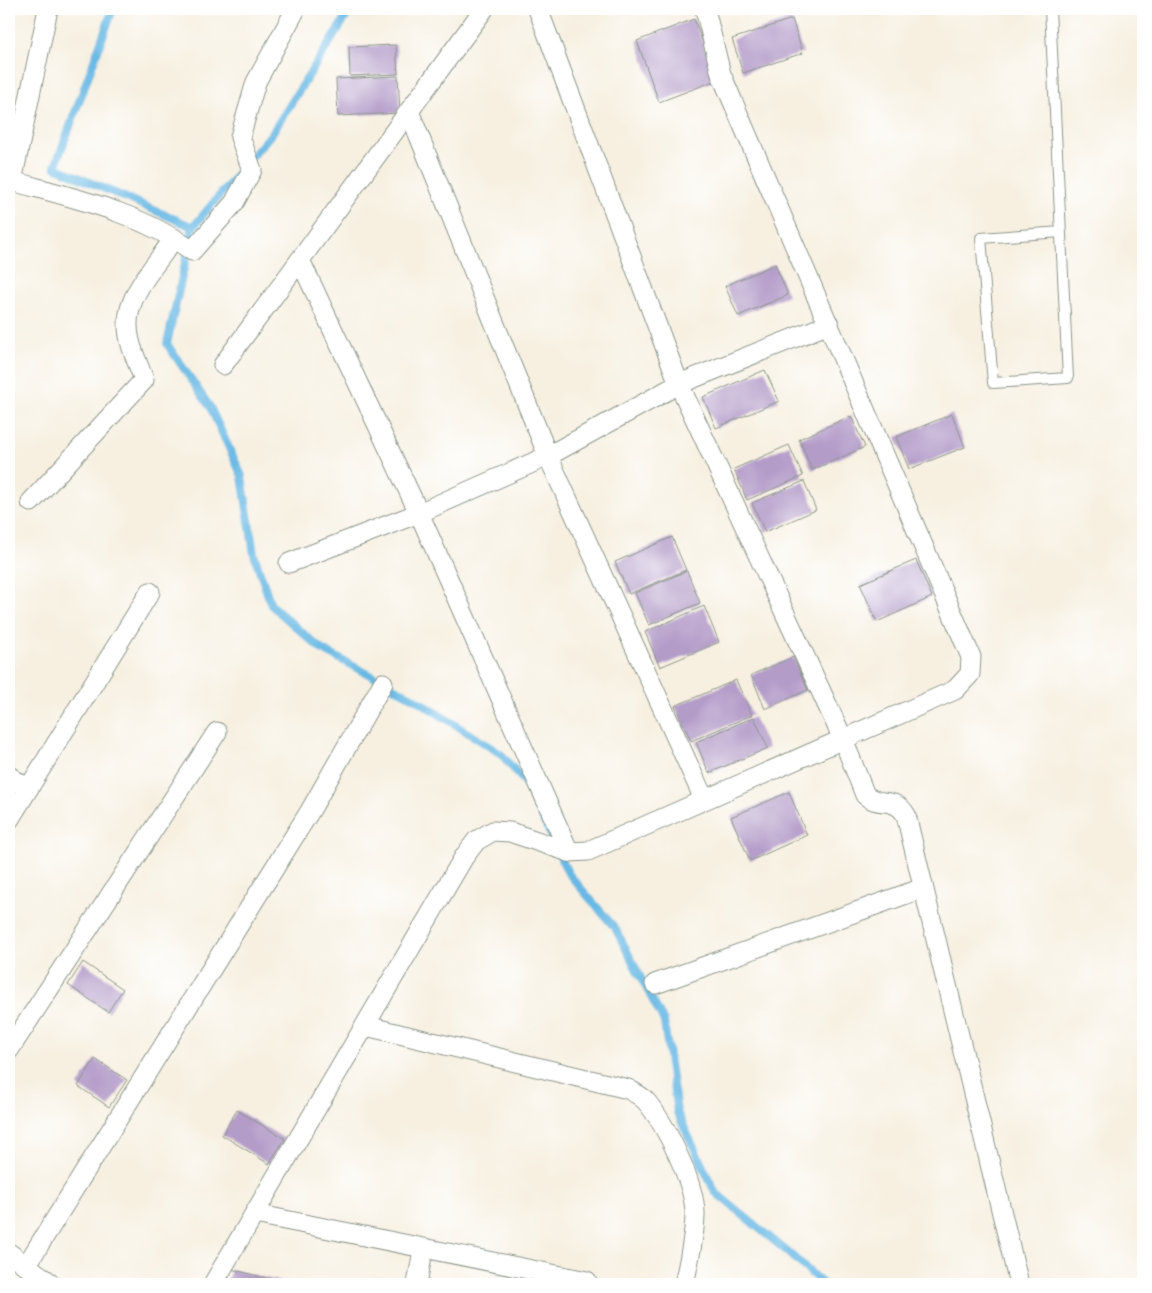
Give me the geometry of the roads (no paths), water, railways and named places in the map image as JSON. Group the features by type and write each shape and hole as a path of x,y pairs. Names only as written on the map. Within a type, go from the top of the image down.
{"street":[{"path":"48,9 10,182 97,206 134,219 174,238 192,250 234,204 252,170 240,137 256,82 296,9"},
{"path":"223,365 484,9"},
{"path":"538,9 679,384 843,740 865,795 871,801 892,802 900,806 906,815 1019,1284"},
{"path":"213,1284 464,857 476,841 493,831 510,832 568,852 588,850 955,690 970,674 971,657 721,74 704,9"},
{"path":"409,110 548,456 704,799"},
{"path":"31,502 144,380 132,348 128,324 134,298 174,238"},
{"path":"300,260 419,513 568,852"},
{"path":"289,563 419,513 548,456 679,384 829,324"},
{"path":"9,820 150,592"},
{"path":"26,1266 310,811 382,683"},
{"path":"9,1050 217,732"},
{"path":"9,776 28,788"},
{"path":"655,984 923,888"},
{"path":"366,1026 628,1089 642,1098 656,1114 684,1169 691,1190 695,1215 684,1284"},
{"path":"255,1214 587,1280"},
{"path":"9,1253 52,1284"},
{"path":"416,1284 422,1256"}],"lane":[{"path":"1050,9 1061,232 1068,378 993,383 981,238 1061,232"}],"waterway":[{"path":"113,9 55,167 193,227 167,344 210,407 242,476 254,554 271,605 321,649 412,697 501,754 527,785 568,873 615,928 664,1022 677,1112 715,1192 823,1284"},
{"path":"193,227 272,133 351,9"}]}
